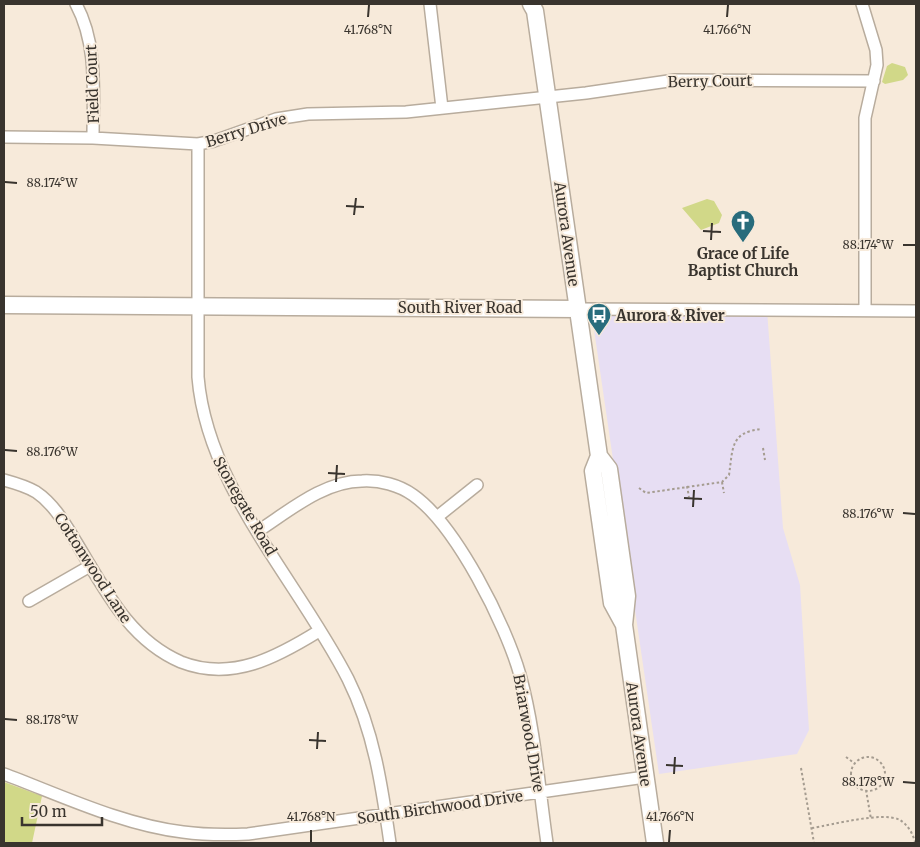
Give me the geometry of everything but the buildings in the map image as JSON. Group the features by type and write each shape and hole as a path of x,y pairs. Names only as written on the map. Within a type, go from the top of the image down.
{"main road":[{"name":"Aurora Avenue","path":"534,6 599,456 593,471 612,603 624,625 655,843"},
{"name":"South River Road","path":"4,305 578,309"}],"street":[{"name":"Field Court","path":"76,4 87,27 90,40 94,83 94,138"},
{"path":"430,4 442,108"},
{"path":"862,4 876,50 877,65 866,118 865,310"},
{"name":"Berry Court","path":"547,97 675,80 874,81"},
{"name":"Berry Drive","path":"4,138 94,138 198,144 290,116 388,113 547,97"},
{"name":"Stonegate Road","path":"198,144 198,377 202,413 214,452 226,478 347,678 365,720 379,772 390,843"},
{"name":"South River Road","path":"578,309 916,311"},
{"name":"Cottonwood Lane","path":"4,480 36,492 55,510 131,627 157,649 190,665 224,670 258,663 278,655 319,630"},
{"name":"Briarwood Drive","path":"258,531 331,487 363,480 397,486 412,494 436,517 485,592 500,621 514,656 526,697 547,843"},
{"path":"436,517 477,485"},
{"path":"29,601 90,566"},
{"name":"South Birchwood Drive","path":"4,774 151,826 233,839 540,792 645,778"}],"path":[{"path":"639,488 646,493 722,482 730,475 732,451 736,441 746,432 762,429"},
{"path":"763,448 765,460"},
{"path":"722,482 724,492"},
{"path":"687,486 689,497"},
{"path":"871,756 878,759 884,766 886,775 882,784 875,790 858,788 851,775 854,763 861,757 871,756"},
{"path":"846,757 854,763"},
{"path":"801,768 814,843"},
{"path":"866,790 871,819"},
{"path":"812,828 888,817 901,821 913,835 915,842"}],"shaded area":[{"path":"591,309 767,310 783,528 800,585 809,730 797,754 659,774"}],"green space":[{"path":"892,63 905,67 908,75 903,80 885,84 882,82 887,66"},
{"path":"707,199 714,201 722,215 719,223 701,230 682,208"},
{"path":"4,782 42,796 32,843 4,843"}],"place":[{"name":"Grace of Life Baptist Church","path":"743,243"},
{"name":"Aurora & River","path":"599,336"}]}
